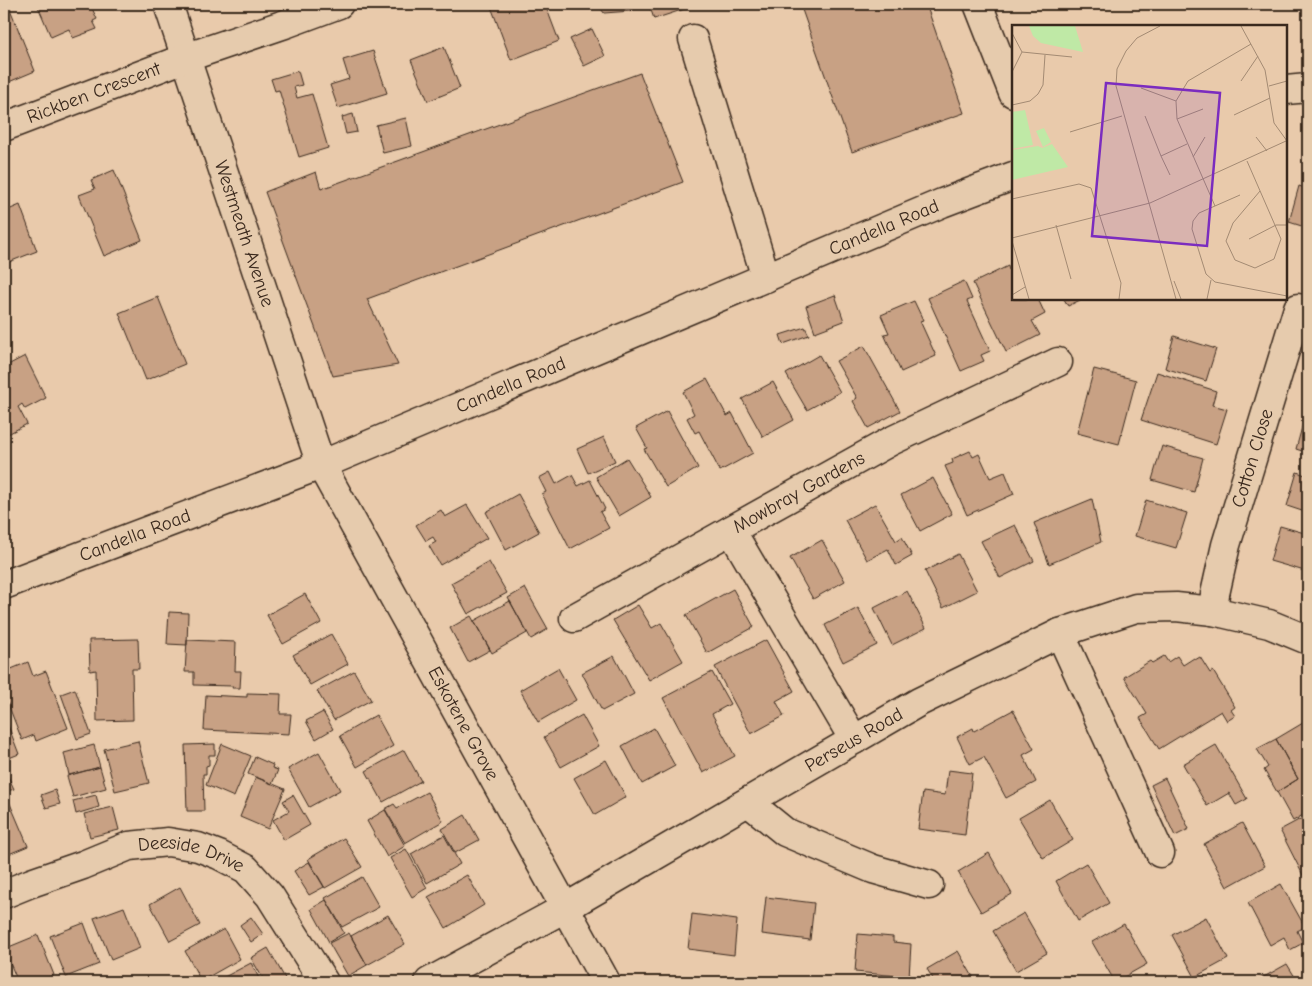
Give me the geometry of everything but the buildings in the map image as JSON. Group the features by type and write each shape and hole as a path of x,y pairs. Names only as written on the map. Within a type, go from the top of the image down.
{"street":[{"name":"Westmeath Avenue","path":"168,4 321,465"},
{"name":"Rickben Crescent","path":"4,127 185,58 340,4"},
{"path":"978,4 1012,90"},
{"path":"693,39 766,278"},
{"path":"1287,90 1308,88"},
{"name":"Candella Road","path":"4,585 321,465 942,203 1012,176"},
{"name":"Cotton Close","path":"1213,611 1226,545 1298,308"},
{"name":"Mowbray Gardens","path":"854,740 731,530 891,441 1058,362"},
{"name":"Eskotene Grove","path":"321,465 606,982"},
{"path":"574,618 731,530"},
{"name":"Perseus Road","path":"429,982 565,908 920,702 1060,634 1136,608 1176,607 1213,611 1269,624 1308,640"},
{"path":"1060,634 1160,853"},
{"path":"748,802 785,832 873,869 929,884"},
{"name":"Deeside Drive","path":"4,894 30,883 83,866 130,846 168,842 198,847 219,854 246,869 270,896 324,982"}]}
